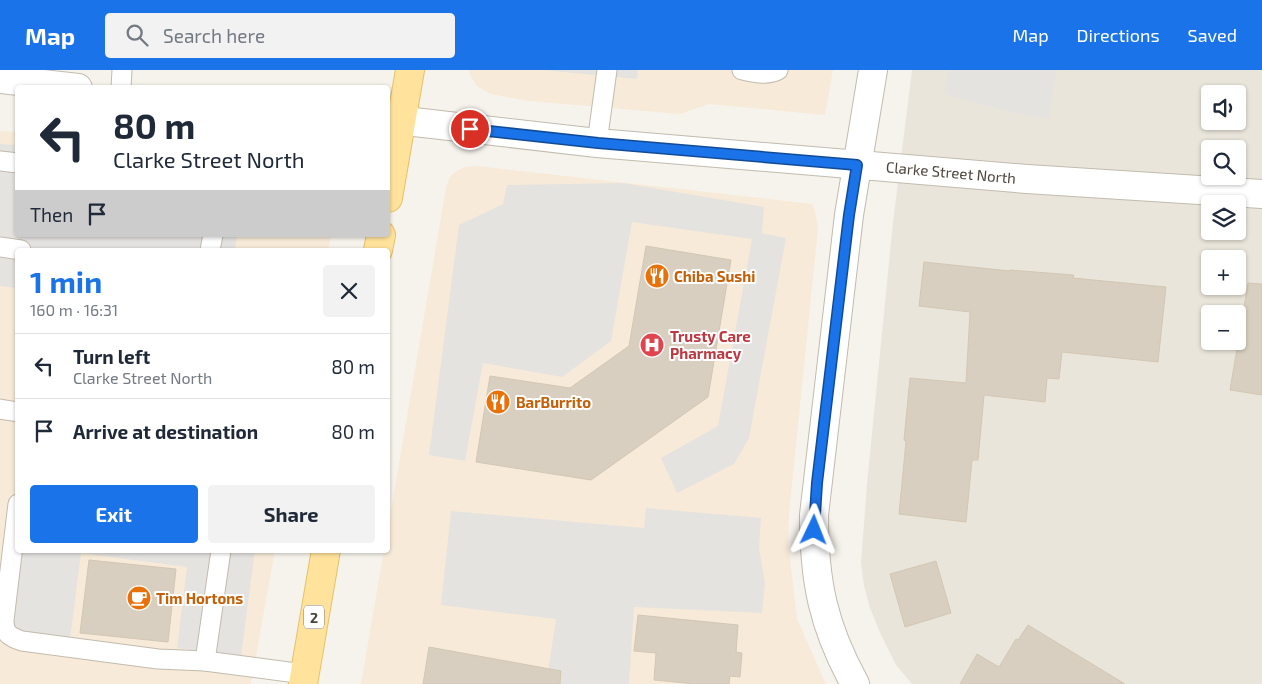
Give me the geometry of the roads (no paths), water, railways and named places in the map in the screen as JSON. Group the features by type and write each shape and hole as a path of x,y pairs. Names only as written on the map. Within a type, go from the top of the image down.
{"main road":[{"path":"390,172 394,120 410,70"},
{"name":"2","path":"303,679 325,553"}],"street":[{"path":"855,684 834,641 822,604 817,575 814,515 849,215 873,70"},
{"path":"0,79 52,85"},
{"name":"Clarke Street North","path":"394,120 598,143 1036,180 1262,194"}],"lane":[{"path":"121,85 122,70"},
{"path":"598,143 607,70"},
{"path":"742,70 767,73 778,70"},
{"path":"0,160 15,162"},
{"path":"0,247 15,249"},
{"path":"0,409 15,412"},
{"path":"15,529 4,620 4,628 9,636 22,642 158,659 205,661 303,679"},
{"path":"205,661 221,553"}],"place":[{"name":"Chiba Sushi","path":"657,276"},
{"name":"Trusty Care Pharmacy","path":"652,345"},
{"name":"BarBurrito","path":"498,402"},
{"name":"Tim Hortons","path":"139,598"}]}
